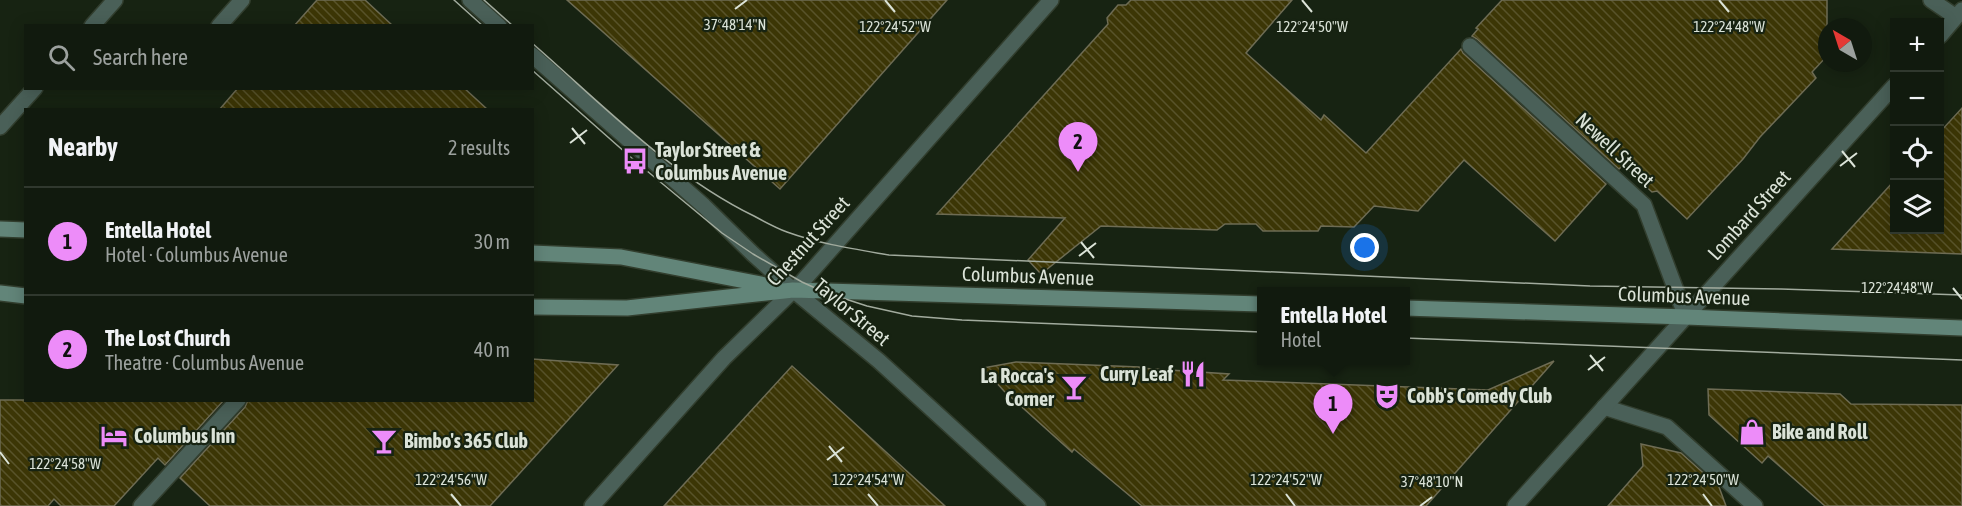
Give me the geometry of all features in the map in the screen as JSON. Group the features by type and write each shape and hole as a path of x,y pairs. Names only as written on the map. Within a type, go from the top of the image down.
{"main road":[{"path":"0,229 24,230"},
{"name":"Columbus Avenue","path":"534,254 621,257 793,290"},
{"name":"Columbus Avenue","path":"534,307 627,308 793,290 1257,304"},
{"path":"0,293 24,296"},
{"name":"Columbus Avenue","path":"1410,308 1686,316 1962,328"}],"street":[{"path":"94,24 115,0"},
{"path":"221,24 242,0"},
{"path":"470,0 497,24"},
{"name":"Chestnut Street","path":"592,506 724,358 793,290 1051,0"},
{"path":"1931,0 1959,14 1944,31"},
{"name":"Newell Street","path":"1470,46 1644,205 1686,316"},
{"name":"Taylor Street","path":"534,57 704,206 793,290 879,361 1038,506"},
{"path":"0,127 33,90"},
{"name":"Lombard Street","path":"1515,506 1890,90"},
{"path":"141,506 236,402"},
{"path":"1604,406 1667,427 1755,506"}],"building":[{"path":"317,0 365,0 391,24 296,24"},
{"path":"567,0 947,0 780,189"},
{"path":"1131,0 1292,0 1246,53 1321,120 1324,115 1366,153 1461,49 1606,184 1555,241 1464,160 1418,211 1374,206 1354,227 1321,226 1318,231 1263,231 1256,224 1225,224 1217,230 1101,226 1041,274 1028,260 1065,218 937,214 1108,24 1107,18 1118,5 1126,5"},
{"path":"1502,0 1827,0 1827,18 1818,18 1818,66 1812,72 1816,78 1687,219 1657,191 1652,192 1623,165 1619,169 1472,36 1478,29 1476,28"},
{"path":"236,90 466,90 486,108 221,108"},
{"path":"1962,108 1962,254 1832,249 1890,185 1890,234 1944,234 1944,128"},
{"name":"Bimbo's 365 Club","path":"534,359 618,365 490,506 210,506 180,478 247,402 534,402"},
{"path":"1554,361 1426,506 1142,506 1074,449 1072,452 1004,391 983,368 1016,362 1139,367 1229,374 1223,380 1488,390"},
{"path":"792,366 945,506 664,506"},
{"path":"1708,389 1840,394 1851,404 1962,405 1962,506 1825,506 1768,456 1762,463 1709,415"},
{"name":"Columbus Inn","path":"0,400 222,402 165,465 158,458 114,506 61,506 54,499 48,506 0,506"},
{"path":"1641,444 1681,453 1719,487 1726,506 1608,506 1643,466"}],"tram line":[{"path":"454,0 481,24"},
{"path":"484,0 511,24"},
{"path":"534,45 638,137 665,159 723,199 787,232 863,251 889,255 1590,286 1962,295"},
{"path":"534,72 635,161 722,233 753,254 824,292 867,306 912,316 1257,332"},
{"path":"1410,338 1962,360"}],"place":[{"name":"Taylor Street & Columbus Avenue","path":"635,161"},
{"name":"The Lost Church","path":"1078,172"},
{"name":"Curry Leaf","path":"1193,374"},
{"name":"La Rocca's Corner","path":"1074,387"},
{"name":"Cobb's Comedy Club","path":"1387,396"},
{"name":"Bike and Roll","path":"1752,432"},
{"name":"Entella Hotel","path":"1333,434"},
{"name":"Columbus Inn","path":"114,436"},
{"name":"Bimbo's 365 Club","path":"384,441"}]}
